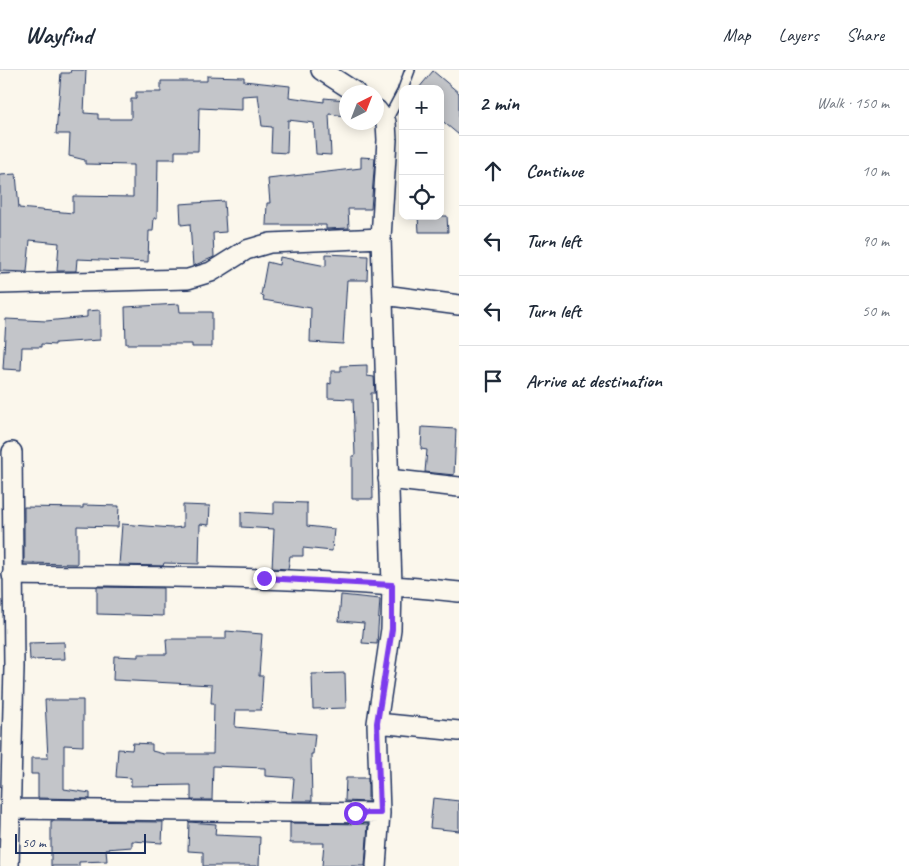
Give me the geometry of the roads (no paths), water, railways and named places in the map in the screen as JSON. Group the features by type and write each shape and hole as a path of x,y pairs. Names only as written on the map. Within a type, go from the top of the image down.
{"street":[{"path":"321,70 344,85"},
{"path":"376,866 380,813 377,723 392,629 381,238 386,149 383,130"},
{"path":"0,284 188,279 210,272 246,250 270,243 381,238"},
{"path":"384,296 459,305"},
{"path":"9,866 14,667 12,452"},
{"path":"388,479 459,487"},
{"path":"12,575 264,578 392,585 459,592"},
{"path":"377,723 459,731"},
{"path":"11,809 380,813"}],"lane":[{"path":"404,85 410,70"},
{"path":"384,112 399,94"}]}
